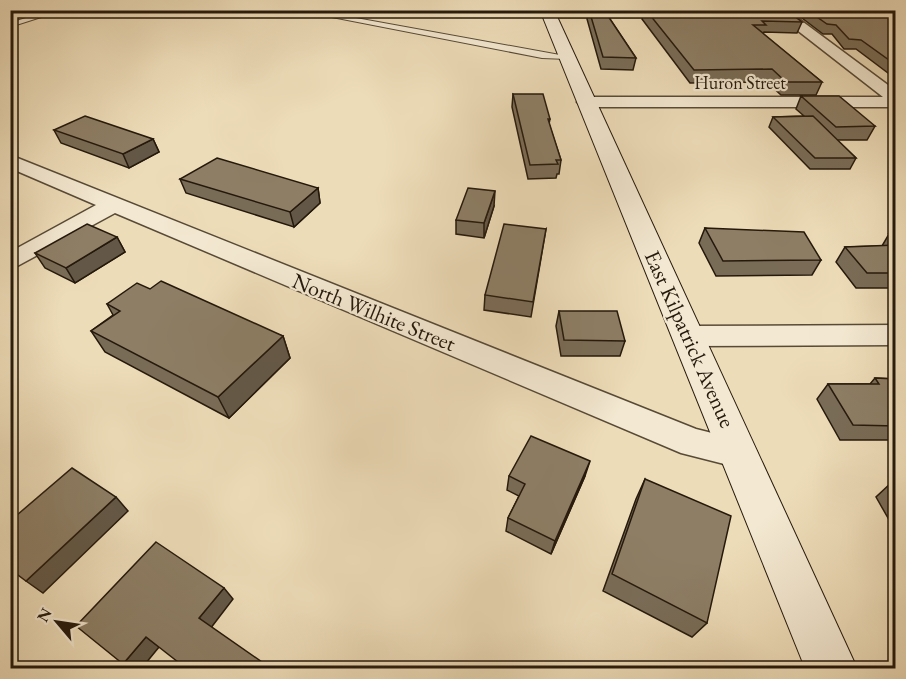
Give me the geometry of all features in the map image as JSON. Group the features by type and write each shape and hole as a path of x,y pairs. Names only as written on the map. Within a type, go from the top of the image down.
{"street":[{"name":"East Kilpatrick Avenue","path":"548,12 585,102 740,453 831,669"},
{"path":"548,12 688,13"},
{"path":"735,12 896,12"},
{"path":"773,12 896,100"},
{"name":"Huron Street","path":"585,102 896,100"},
{"name":"North Wilhite Street","path":"10,161 693,444 740,453"},
{"path":"10,262 112,205"},
{"path":"688,336 896,335"}],"lane":[{"path":"10,25 60,10"},
{"path":"299,10 542,56 567,57"}],"building":[{"path":"589,10 604,10 636,58 603,57"},
{"path":"646,10 786,10 802,22 762,21 766,25 753,25 822,82 786,82 772,69 694,70"},
{"path":"807,10 896,10 896,65 861,40 849,39 836,25 827,24"},
{"path":"513,94 543,94 561,160 556,160 558,164 530,165"},
{"path":"801,96 839,96 875,126 836,127"},
{"path":"85,116 153,139 123,154 54,130"},
{"path":"813,116 856,158 815,158 773,117"},
{"path":"217,158 318,188 290,212 180,179"},
{"path":"468,188 495,191 484,223 456,220"},
{"path":"87,224 117,237 66,268 35,253"},
{"path":"504,224 546,229 533,302 485,295"},
{"path":"705,228 804,232 821,260 723,261"},
{"path":"889,234 896,234 896,241"},
{"path":"896,245 896,273 867,273 845,247"},
{"path":"161,281 283,336 218,397 91,331 120,311 107,304 137,283 150,289"},
{"path":"559,311 617,311 625,341 564,340"},
{"path":"875,378 896,379 896,426 853,425 828,384 879,384"},
{"path":"531,436 590,461 555,541 508,518 525,484 509,476"},
{"path":"72,468 116,497 26,581 10,569 10,521"},
{"path":"645,479 731,516 707,623 612,574"},
{"path":"156,542 224,588 199,618 272,669 187,669 146,637 123,664 76,626"}]}
